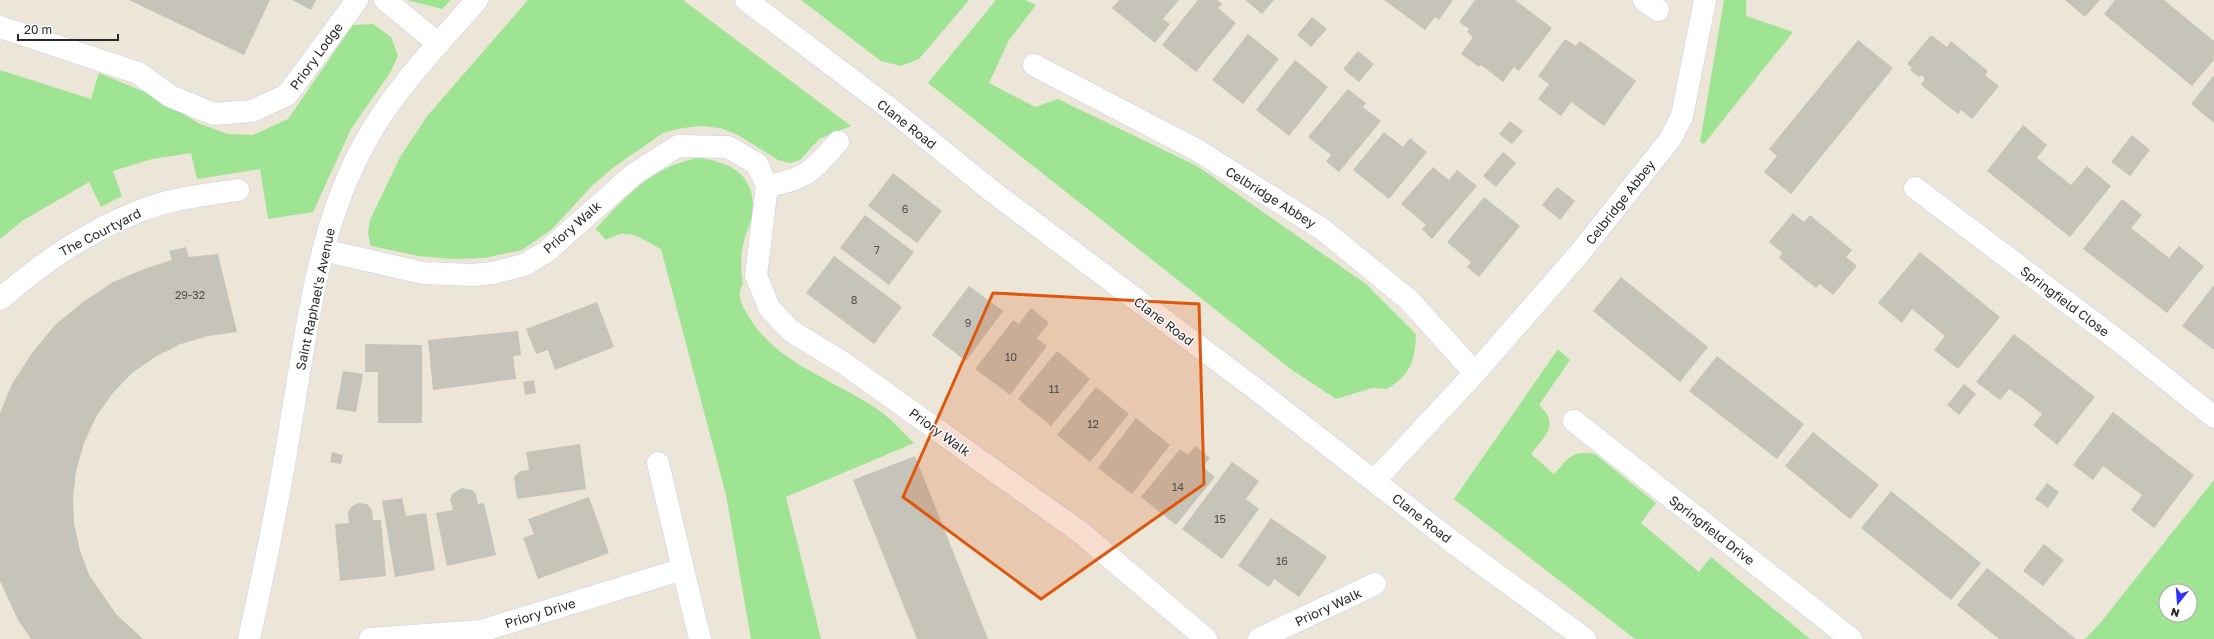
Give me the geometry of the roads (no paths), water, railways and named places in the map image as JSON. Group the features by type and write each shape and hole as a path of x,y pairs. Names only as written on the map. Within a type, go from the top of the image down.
{"street":[{"name":"Priory Lodge","path":"0,27 138,73 170,96 214,114 252,111 288,95 357,0"},
{"path":"385,0 439,44"},
{"name":"Saint Raphael's Avenue","path":"249,639 262,580 307,332 331,219 362,148 398,90 477,0"},
{"name":"Clane Road","path":"746,0 893,111 993,192 1257,390 1478,561 1584,639"},
{"name":"Celbridge Abbey","path":"1374,480 1475,373 1578,255 1671,138 1682,116 1704,0"},
{"name":"Celbridge Abbey","path":"1034,65 1197,150 1322,229 1409,300 1475,373"},
{"path":"767,186 790,183 809,173 838,142"},
{"name":"Priory Walk","path":"324,250 396,268 434,274 472,275 494,273 524,265 562,239 595,207 634,174 678,146 728,147 757,164 767,186 756,275 769,308 791,331 845,364 1080,532 1206,639"},
{"name":"Springfield Close","path":"1914,188 2120,342 2214,417"},
{"name":"The Courtyard","path":"0,299 59,252 109,225 143,210 184,198 238,190"},
{"name":"Springfield Drive","path":"1574,421 1851,639"},
{"path":"658,463 700,639"},
{"name":"Priory Drive","path":"370,639 481,632 683,568"},
{"name":"Priory Walk","path":"1259,639 1375,584"}]}
